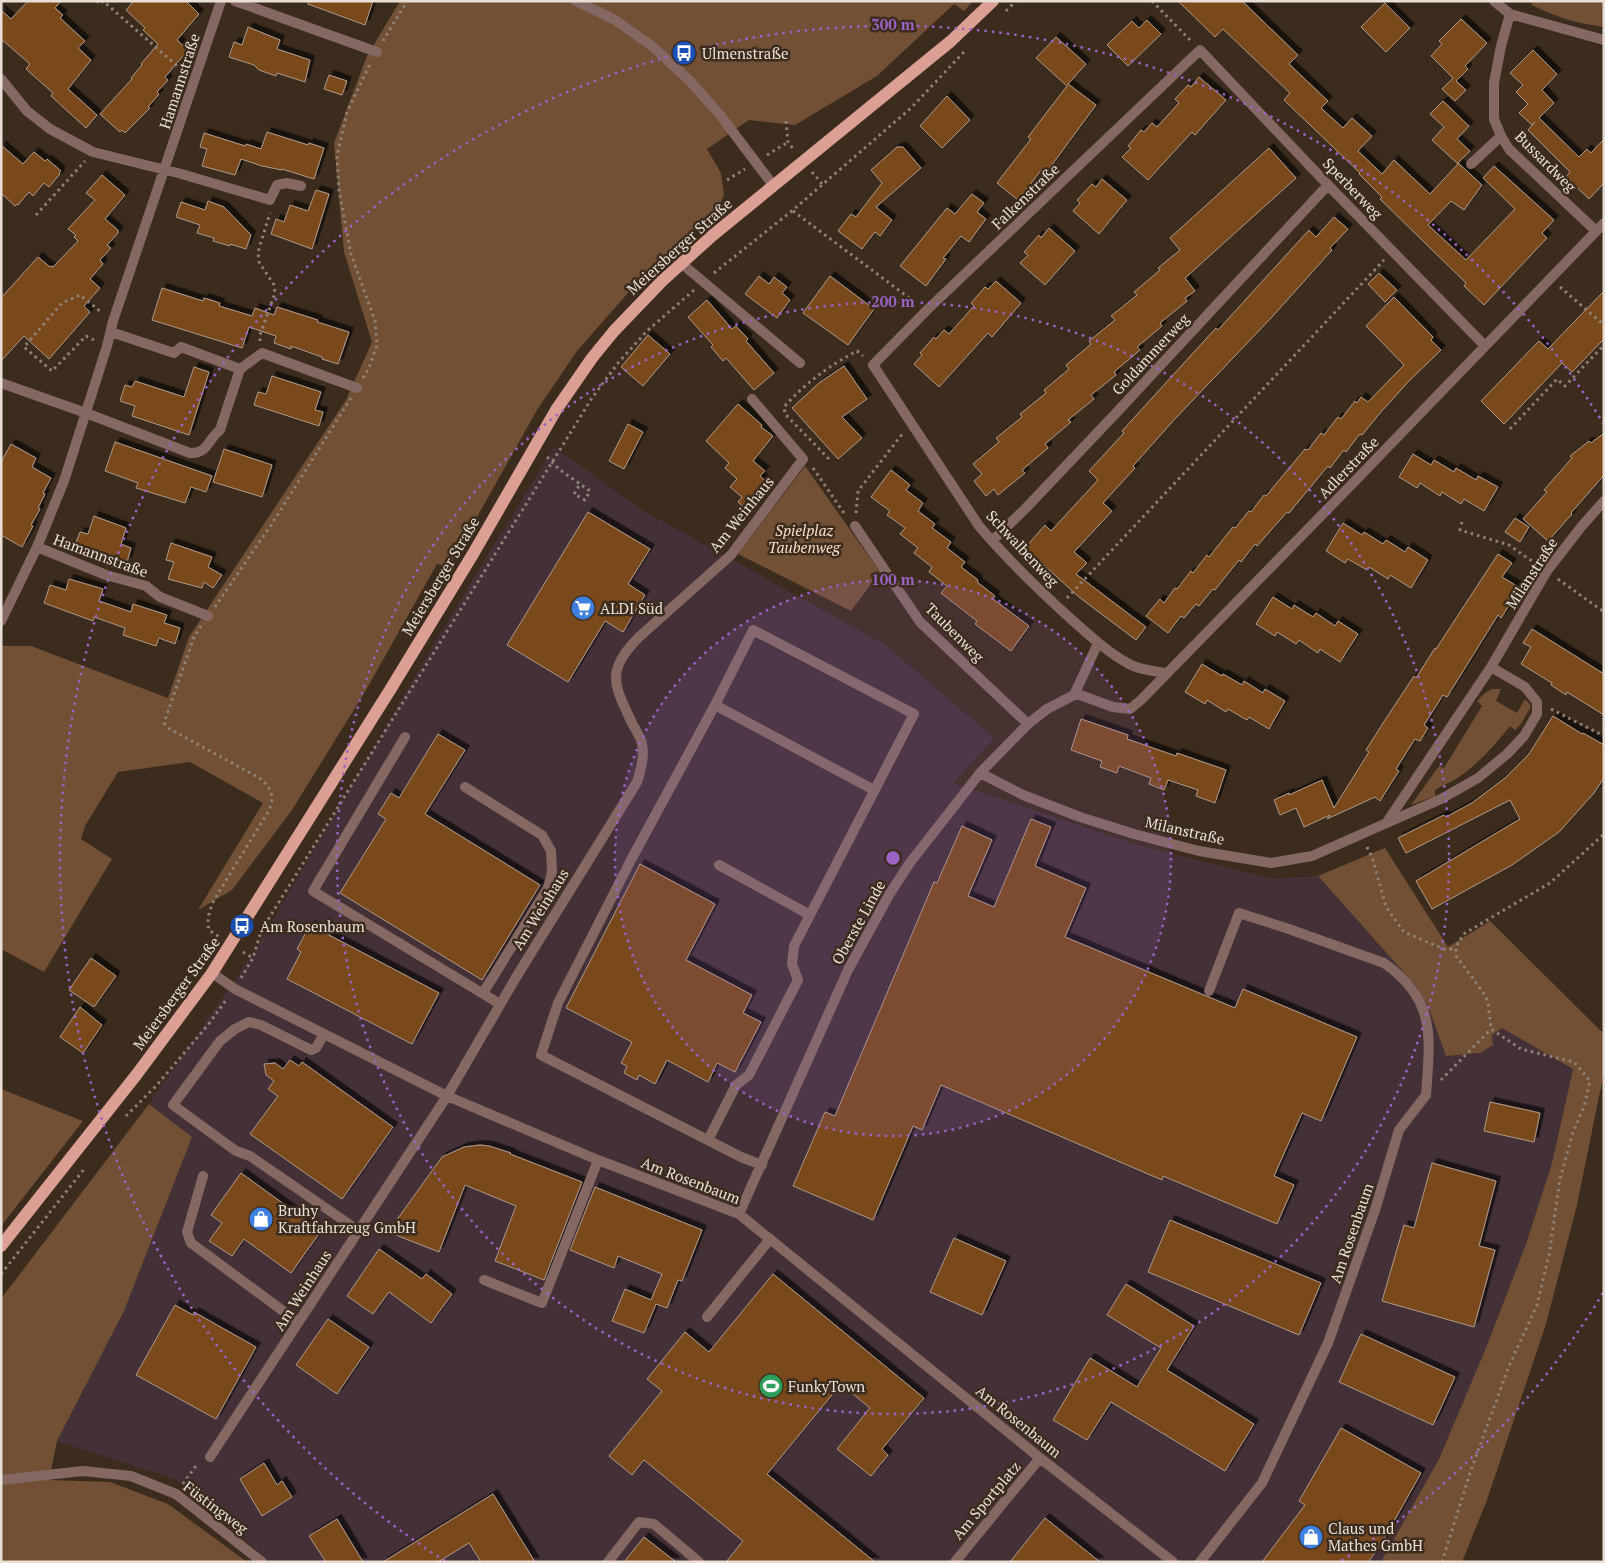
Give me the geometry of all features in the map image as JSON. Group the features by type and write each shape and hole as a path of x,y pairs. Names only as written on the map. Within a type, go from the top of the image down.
{"main road":[{"name":"Meiersberger Straße","path":"1,1246 137,1074 212,973 473,554 556,410 608,338 638,304 681,263 773,185 951,41 993,1"}],"street":[{"name":"Hamannstraße","path":"1,621 37,547 64,481 112,326 221,1"},
{"path":"235,1 377,52"},
{"path":"576,1 615,20 652,46 690,81 720,115 773,185"},
{"path":"1494,1 1510,14 1604,40"},
{"name":"Bussardweg","path":"1510,14 1501,46 1494,83 1494,119 1509,149 1596,231"},
{"name":"Sperberweg","path":"1200,50 1485,346"},
{"name":"Falkenstraße","path":"873,365 927,310 1200,50"},
{"path":"1,79 28,111 50,129 93,152 270,200 277,185 287,183 301,186"},
{"path":"1471,164 1501,136"},
{"name":"Goldammerweg","path":"992,541 1117,412 1328,185"},
{"name":"Adlerstraße","path":"1074,695 1080,695 1113,707 1130,709 1141,700 1604,223"},
{"path":"681,263 800,363"},
{"path":"112,326 174,353 181,348 240,369"},
{"path":"1,382 190,453 203,451 212,436 220,430 240,369 262,353 357,388"},
{"name":"Schwalbenweg","path":"873,365 980,526 992,541 1058,608 1098,643"},
{"path":"752,399 803,459"},
{"name":"Am Weinhaus","path":"210,1457 448,1096 500,1004 637,782 642,766 642,743 620,698 615,676 618,663 639,637 730,555 803,459"},
{"name":"Milanstraße","path":"1387,823 1490,667 1547,572 1581,527 1604,501"},
{"name":"Taubenweg","path":"855,526 920,622 1028,724"},
{"name":"Hamannstraße","path":"37,547 106,575 146,586 160,597 208,616"},
{"path":"708,1140 736,1085 749,1075 798,980 792,964 794,946 914,714 753,630 562,995 541,1055 741,1158 762,1165"},
{"path":"1074,695 1098,643 1129,664 1145,670 1166,673"},
{"path":"1490,667 1525,687 1537,702"},
{"name":"Oberste Linde","path":"739,1214 848,970 889,895 909,864 980,773 1028,724 1047,708 1074,695"},
{"name":"Milanstraße","path":"980,773 1023,795 1080,817 1134,834 1199,851 1271,863 1312,856 1441,799 1478,778 1507,754 1524,736 1537,714 1537,702"},
{"path":"715,705 874,790"},
{"path":"405,737 312,891 500,1004"},
{"path":"465,787 542,835 552,851 552,872 548,888 483,993"},
{"path":"719,865 810,915"},
{"path":"1209,992 1240,913 1384,963 1397,972 1410,986 1420,1001 1426,1015 1429,1038 1426,1095"},
{"name":"Am Rosenbaum","path":"212,973 234,989 448,1096 598,1160 739,1214 1040,1458 1173,1562"},
{"path":"324,1034 316,1048 311,1050 249,1022 220,1041 173,1104 236,1151 250,1156 359,1231"},
{"name":"Am Rosenbaum","path":"1200,1562 1262,1483 1328,1343 1375,1210 1399,1130 1426,1095"},
{"path":"484,1280 542,1304 598,1160"},
{"path":"203,1176 187,1232 190,1243 298,1322"},
{"path":"707,1317 770,1239"},
{"name":"Am Sportplatz","path":"954,1562 1040,1458"},
{"name":"Füstingweg","path":"1,1480 83,1470 131,1476 176,1494 262,1562"},
{"path":"608,1562 639,1522 654,1524 699,1562"}],"path":[{"path":"97,1 100,4 103,1 194,82"},
{"path":"254,958 209,930 207,924 214,900 273,804 272,794 268,785 261,779 170,729 164,723 194,636 273,522 369,368 377,346 375,321 351,254 339,190 336,156 346,112 377,52 407,1"},
{"path":"1002,14 1016,1"},
{"path":"1152,1 1200,50"},
{"path":"125,1116 156,1086 202,1032 234,989 254,958 261,931 464,606 552,461 592,398 618,363 647,331 702,282 793,210 911,108 968,48"},
{"path":"36,215 93,152"},
{"path":"262,353 260,335 275,292 274,285 259,262 258,252 271,212 270,200"},
{"path":"793,210 927,310"},
{"path":"1058,608 1393,250"},
{"path":"1550,278 1604,325"},
{"path":"107,346 86,336 52,371 24,347 62,303 80,295 112,326"},
{"path":"1510,428 1557,379 1565,386 1604,345"},
{"path":"829,459 785,414 784,407 825,370 840,359 851,354"},
{"path":"855,526 858,491 911,422"},
{"path":"534,448 552,461 560,470 580,484 590,491 585,500 574,494 580,484"},
{"path":"803,459 812,466 844,513"},
{"path":"1462,522 1460,530 1509,545 1604,612"},
{"path":"1537,702 1602,735"},
{"path":"1442,1562 1471,1470 1509,1366 1538,1305 1549,1255 1560,1179 1573,1132 1584,1107 1590,1081 1574,1062 1521,1049 1491,1029 1488,1002 1483,992 1456,956 1455,949 1466,933 1550,883 1604,834"},
{"path":"1361,835 1372,857 1386,907 1404,932 1444,949 1455,949"},
{"path":"1426,1095 1491,1029"},
{"path":"1,1274 90,1161"},
{"path":"176,1494 199,1461 210,1457"}],"shaded area":[{"path":"554,447 642,510 884,644 994,738 953,783 1134,844 1273,879 1318,876 1416,986 1428,1006 1446,1056 1478,1054 1493,1045 1492,1035 1502,1028 1573,1069 1552,1163 1526,1244 1486,1348 1439,1459 1382,1562 270,1562 175,1479 57,1441 124,1311 192,1137 149,1104 254,952 438,637"}],"green space":[{"path":"400,1 973,1 964,11 954,4 877,76 795,125 749,120 707,149 721,173 724,195 717,210 642,277 577,351 537,410 449,567 437,564 366,690 292,810 232,890 198,910 263,803 190,762 118,772 85,826 81,839 112,859 44,972 1,949 1,646 31,646 168,698 189,637 346,400 372,342 344,252 334,143 367,56"},
{"path":"1531,1 1604,1 1604,27 1558,17 1532,5"},
{"name":"Spielplaz Taubenweg","path":"805,466 880,572 851,611 738,554"},
{"path":"1492,689 1501,689 1496,701 1517,713 1525,699 1530,704 1530,708 1521,724 1515,730 1510,726 1493,747 1473,766 1456,779 1435,790 1435,796 1411,805 1439,766 1444,768 1482,706 1477,701"},
{"path":"1385,848 1448,947 1490,921 1604,1034 1604,1072 1577,1205 1546,1324 1487,1500 1462,1562 1381,1562 1439,1459 1486,1348 1526,1244 1552,1163 1573,1069 1502,1028 1492,1035 1493,1045 1480,1053 1446,1056 1428,1006 1416,986 1318,876"},
{"path":"1,1089 83,1121 1,1226"},
{"path":"149,1104 192,1137 124,1311 57,1441 49,1480 110,1482 168,1504 247,1562 1,1562 1,1299"}],"building":[{"path":"28,1 61,1 55,8 63,15 60,18 85,41 78,48 91,60 68,89 97,115 86,128 51,96 53,93 26,69 30,64 1,39 1,10 11,19"},
{"path":"134,1 186,1 199,14 177,40 188,50 165,77 168,80 157,92 159,94 148,107 150,108 125,133 122,130 120,132 100,114 132,79 141,64 158,44 126,10"},
{"path":"308,1 373,1 365,25 308,4"},
{"path":"1178,1 1242,1 1298,55 1289,64 1328,101 1321,108 1343,128 1352,118 1372,136 1358,151 1382,174 1394,160 1430,194 1458,164 1432,140 1444,127 1430,114 1443,101 1469,126 1457,139 1470,151 1458,163 1482,185 1464,210 1451,201 1428,225 1466,260 1515,209 1483,178 1494,166 1554,220 1542,233 1547,238 1484,305 1464,286 1466,283 1380,199 1382,197 1360,173 1284,100 1290,93 1223,29 1215,37"},
{"path":"1385,3 1410,28 1386,52 1361,27"},
{"path":"1461,19 1487,43 1465,66 1468,69 1456,81 1466,90 1455,101 1442,89 1453,78 1431,56 1442,44 1439,41"},
{"path":"1147,20 1161,34 1128,66 1107,45 1132,21 1139,28"},
{"path":"248,27 280,40 277,49 310,60 305,82 277,73 276,76 259,70 254,65 229,57 234,42 242,45"},
{"path":"1056,37 1086,64 1068,84 1096,105 1046,172 1042,169 1018,200 997,183 1031,139 1028,137 1067,86 1036,58"},
{"path":"1533,50 1557,74 1542,90 1554,103 1539,118 1579,157 1587,149 1591,153 1604,139 1604,183 1589,199 1566,177 1570,172 1528,130 1535,122 1532,125 1519,113 1528,104 1516,92 1523,85 1510,73"},
{"path":"329,75 347,81 342,95 324,89"},
{"path":"1199,77 1226,100 1195,135 1192,132 1148,180 1122,157 1131,148 1128,146 1141,130 1144,132 1152,123 1157,127 1179,103 1175,99 1188,85 1191,87"},
{"path":"947,96 970,120 942,148 920,126"},
{"path":"267,132 324,148 314,179 241,159 235,175 202,166 207,149 200,147 204,133 261,149"},
{"path":"1,145 23,164 34,152 45,161 47,159 61,171 60,174 49,187 44,183 33,196 29,192 15,206 1,193"},
{"path":"897,147 903,147 921,168 876,207 892,220 880,236 875,232 862,249 838,231 851,214 856,217 882,183 871,170"},
{"path":"1269,148 1296,178 1185,278 1195,291 1185,298 1187,301 1160,323 1162,326 1137,347 1140,350 1114,372 1116,375 1091,395 1094,399 1068,420 1071,422 1045,444 1048,448 1022,470 1025,473 998,495 994,489 986,496 974,481 982,474 973,464 999,442 996,438 1022,417 1020,414 1046,393 1044,390 1069,369 1066,365 1091,344 1089,341 1115,320 1111,316 1137,295 1134,292 1160,270 1158,268 1180,250 1170,238"},
{"path":"102,175 125,195 105,219 118,230 118,233 107,245 111,248 100,260 103,264 90,279 100,288 84,306 90,312 49,359 24,336 1,361 1,298 38,257 50,267 53,267 78,241 74,237 76,235 68,229 95,200 86,193"},
{"path":"1102,179 1127,200 1099,234 1073,211 1080,203 1077,200 1092,184 1096,187"},
{"path":"316,190 329,194 312,249 271,234 276,219 284,222 290,205 308,211"},
{"path":"972,194 984,203 977,212 986,219 969,242 961,236 943,258 946,259 926,286 900,266 947,208 955,214"},
{"path":"208,201 224,207 251,235 246,249 213,241 214,238 197,233 200,225 176,217 181,202 205,210"},
{"path":"1334,217 1348,229 1330,248 1332,250 1133,466 1135,468 1103,503 1112,511 1074,552 1087,563 1076,574 1146,627 1136,640 1079,597 1025,548 1045,525 1051,531 1098,480 1089,471 1124,433 1122,431 1216,328 1218,330 1309,230 1316,237"},
{"path":"1049,228 1075,251 1045,285 1020,263 1028,255 1024,252 1039,235 1041,238"},
{"path":"1379,273 1397,290 1385,302 1368,284"},
{"path":"759,276 769,284 774,277 787,287 782,293 790,300 777,318 745,294"},
{"path":"830,276 874,309 848,345 803,313"},
{"path":"996,281 1021,303 992,337 988,333 939,387 914,364 922,355 920,353 934,337 936,339 944,330 949,334 974,306 971,303 985,287 988,289"},
{"path":"162,288 203,301 204,298 220,303 219,306 252,316 255,308 274,315 277,307 349,332 338,364 291,346 291,349 274,343 276,336 249,327 242,348 152,320"},
{"path":"1604,291 1604,339 1572,372 1562,363 1504,424 1481,401 1539,341 1548,349"},
{"path":"1394,297 1433,337 1431,340 1441,350 1409,381 1346,452 1344,450 1330,468 1328,466 1289,513 1287,512 1257,546 1255,544 1241,562 1239,560 1215,590 1213,589 1199,606 1196,604 1184,618 1181,616 1168,633 1146,616 1160,599 1164,603 1191,571 1193,573 1207,555 1209,557 1233,527 1235,528 1249,511 1251,512 1264,495 1266,496 1305,449 1308,450 1321,433 1324,435 1338,417 1341,419 1355,401 1357,403 1361,397 1368,402 1404,365 1366,326"},
{"path":"707,300 732,329 736,326 748,339 746,341 774,373 754,390 726,358 723,361 711,347 713,345 688,317"},
{"path":"648,335 670,354 643,386 621,367"},
{"path":"844,366 867,399 842,417 862,438 838,459 792,408 819,383"},
{"path":"194,367 209,372 189,435 132,416 135,406 120,401 125,385 132,387 135,381 184,397"},
{"path":"272,376 321,392 315,410 323,412 319,426 254,405 258,392 266,394"},
{"path":"738,404 773,436 753,461 765,471 760,476 772,487 750,512 738,502 742,497 730,487 737,479 725,468 729,463 706,441"},
{"path":"628,424 643,432 624,469 609,461"},
{"path":"1604,433 1604,475 1548,541 1523,519 1547,492 1544,490 1572,458 1570,456 1589,441 1591,443"},
{"path":"115,442 212,476 206,492 191,487 185,503 136,488 138,483 105,471"},
{"path":"11,444 36,458 32,467 51,478 43,493 45,494 38,508 40,509 31,525 33,526 22,547 1,535 1,462"},
{"path":"224,449 272,465 262,497 213,482"},
{"path":"1413,454 1431,465 1434,460 1454,472 1456,468 1476,480 1478,476 1498,487 1484,511 1464,499 1461,504 1442,492 1440,496 1420,483 1417,488 1399,477"},
{"path":"891,470 910,485 906,490 923,503 918,511 935,524 932,528 951,542 947,548 965,562 961,567 995,596 993,599 1029,626 1011,651 975,624 977,621 941,593 947,586 929,572 932,567 914,553 918,548 900,534 905,528 887,515 890,511 871,497"},
{"name":"ALDI Süd","path":"588,512 650,549 628,584 645,595 623,632 605,621 568,682 507,645"},
{"path":"94,516 126,528 121,544 131,548 127,562 75,545 80,532 88,534"},
{"path":"1515,518 1529,527 1520,542 1505,532"},
{"path":"1343,523 1362,535 1364,532 1383,544 1386,540 1405,552 1408,547 1428,560 1411,588 1390,575 1388,579 1369,567 1367,570 1348,559 1345,563 1326,551"},
{"path":"171,543 212,557 208,567 222,575 213,588 204,582 202,588 168,579 174,562 166,560"},
{"path":"1498,554 1512,563 1502,577 1520,588 1501,618 1498,615 1447,697 1443,695 1424,725 1428,728 1420,741 1415,739 1396,769 1399,771 1380,801 1375,797 1327,819 1330,815 1304,827 1296,808 1280,815 1274,800 1322,780 1334,808 1369,752 1366,750 1385,720 1414,676 1416,678 1436,649"},
{"path":"69,579 103,589 99,601 131,612 133,604 167,615 164,623 180,628 175,644 159,638 156,646 123,635 125,628 94,617 93,621 44,603 50,585 66,590"},
{"path":"1273,597 1292,609 1294,605 1313,617 1316,613 1335,626 1338,621 1358,634 1340,662 1320,649 1318,653 1299,640 1296,644 1277,632 1275,636 1256,624"},
{"path":"1532,629 1604,674 1604,715 1567,692 1566,695 1551,685 1552,683 1521,664 1531,647 1523,643"},
{"path":"1202,664 1242,685 1244,681 1263,693 1265,689 1285,701 1269,729 1249,717 1247,720 1228,709 1226,712 1207,700 1205,704 1185,692"},
{"path":"1553,716 1604,745 1604,778 1594,793 1559,832 1512,865 1432,909 1416,881 1520,819 1510,800 1406,853 1398,838 1444,815 1446,817 1472,803 1505,778 1529,754"},
{"path":"1081,719 1128,735 1127,739 1176,756 1177,753 1226,770 1215,803 1196,796 1198,790 1168,780 1164,790 1149,784 1151,778 1119,766 1117,773 1100,767 1102,761 1071,750"},
{"path":"438,734 465,750 425,814 540,885 482,980 340,893 386,819 378,814 391,793 399,798"},
{"path":"1031,819 1051,827 1035,866 1086,888 1065,937 1235,1008 1243,989 1357,1037 1321,1121 1302,1113 1274,1176 1294,1185 1277,1224 1163,1176 1162,1180 941,1085 922,1130 913,1126 873,1220 793,1186 825,1112 835,1116 934,882 937,883 962,826 992,840 968,896 994,907"},
{"path":"640,864 715,904 686,960 752,995 743,1013 761,1022 735,1072 717,1063 708,1082 667,1060 655,1084 639,1075 637,1080 624,1073 627,1066 621,1063 632,1042 566,1008"},
{"path":"310,925 439,993 412,1044 287,979 301,952 297,949"},
{"path":"91,958 116,976 94,1007 69,990"},
{"path":"80,1007 102,1025 83,1053 60,1037"},
{"path":"290,1060 299,1066 302,1062 393,1127 342,1199 250,1134 278,1096 268,1089 274,1081 266,1075 264,1064 275,1063 283,1069"},
{"path":"1490,1102 1540,1113 1534,1142 1484,1131"},
{"path":"480,1145 511,1153 582,1182 544,1280 495,1261 516,1206 465,1185 439,1252 388,1232 442,1157 464,1147"},
{"path":"1432,1163 1496,1181 1479,1246 1495,1250 1474,1327 1382,1301 1404,1225 1414,1228"},
{"name":"Bruhy Kraftfahrzeug GmbH","path":"241,1173 321,1231 291,1273 244,1239 232,1256 209,1241 222,1223 211,1215"},
{"path":"595,1187 702,1230 682,1281 678,1280 667,1308 656,1304 644,1333 612,1321 625,1289 651,1300 662,1274 618,1256 614,1268 570,1250"},
{"path":"1170,1220 1321,1283 1299,1335 1148,1272"},
{"path":"954,1238 1006,1261 982,1315 930,1292"},
{"path":"379,1249 422,1279 426,1274 452,1294 431,1323 389,1292 373,1314 347,1296"},
{"path":"773,1274 924,1398 882,1449 888,1455 871,1476 837,1449 870,1408 841,1384 767,1474 875,1562 726,1562 743,1541 644,1460 632,1475 609,1456 662,1391 647,1379 685,1332 709,1352"},
{"path":"1126,1284 1194,1326 1167,1370 1254,1424 1225,1471 1111,1402 1087,1440 1053,1420 1090,1358 1137,1387 1161,1348 1107,1315"},
{"path":"175,1305 193,1315 194,1312 256,1347 216,1419 136,1375"},
{"path":"328,1319 369,1347 337,1394 296,1365"},
{"path":"1361,1334 1455,1377 1433,1425 1339,1382"},
{"path":"1341,1428 1421,1473 1379,1548 1368,1562 1262,1562 1305,1505 1299,1501"},
{"path":"264,1463 277,1485 282,1481 292,1497 262,1516 240,1479"},
{"path":"493,1494 535,1562 481,1562 469,1543 438,1562 383,1562"},
{"path":"1045,1518 1100,1562 1010,1562"},
{"path":"337,1519 363,1562 326,1562 309,1536"},
{"path":"644,1537 676,1562 624,1562"}],"place":[{"name":"Ulmenstraße","path":"684,53"},
{"name":"ALDI Süd","path":"583,608"},
{"name":"Am Rosenbaum","path":"242,926"},
{"name":"Bruhy Kraftfahrzeug GmbH","path":"261,1219"},
{"name":"FunkyTown","path":"771,1386"},
{"name":"Claus und Mathes GmbH","path":"1311,1537"}]}
